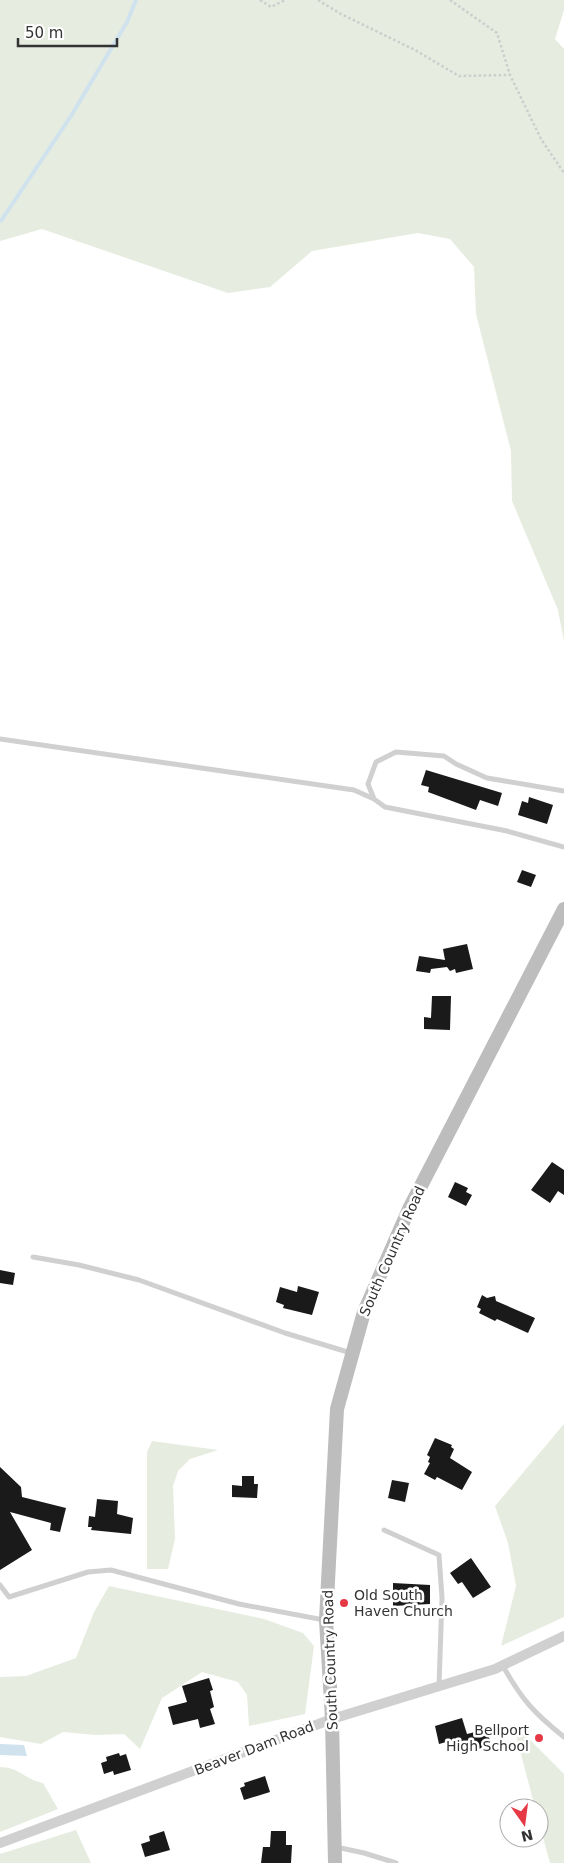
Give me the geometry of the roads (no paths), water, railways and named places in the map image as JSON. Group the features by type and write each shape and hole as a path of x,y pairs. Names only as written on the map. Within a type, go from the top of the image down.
{"main road":[{"name":"South Country Road","path":"335,1863 332,1719 326,1620 337,1409 364,1312 409,1209 560,926 564,909"}],"street":[{"name":"Beaver Dam Road","path":"0,1843 332,1719 502,1666 564,1636"}],"lane":[{"path":"0,739 354,790 374,799 385,807 507,831 564,847"},
{"path":"374,799 368,784 376,762 396,752 444,756 456,764 487,778 564,791"},
{"path":"33,1257 79,1265 138,1280 285,1333 352,1354"},
{"path":"384,1530 434,1551 439,1555 442,1598 439,1686"},
{"path":"0,1585 9,1597 88,1572 111,1570 239,1604 326,1620"},
{"path":"502,1666 520,1697 542,1720 564,1737"},
{"path":"335,1847 364,1853 396,1863"}],"water":[{"path":"0,1744 24,1745 27,1756 0,1755"}],"waterway":[{"path":"1,221 71,116 127,22 136,0"}],"place":[{"name":"Old South Haven Church","path":"344,1603"},
{"name":"Bellport High School","path":"539,1738"}]}
